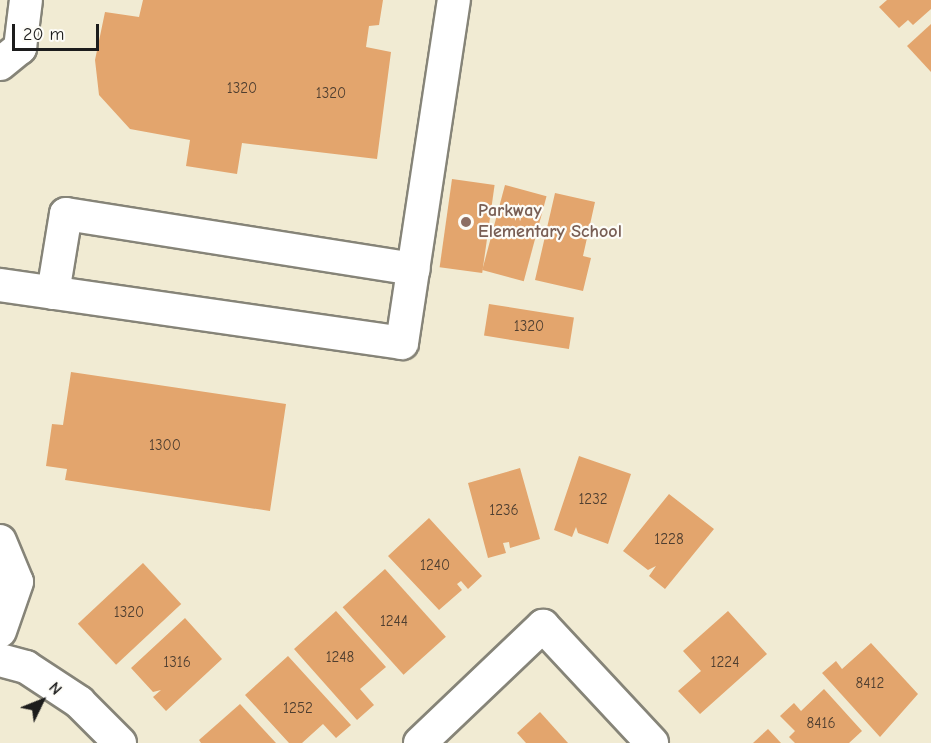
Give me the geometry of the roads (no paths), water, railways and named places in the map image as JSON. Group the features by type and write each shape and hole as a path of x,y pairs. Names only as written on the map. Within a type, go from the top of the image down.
{"street":[{"path":"0,64 20,48 26,0"},
{"path":"0,285 402,343 454,0"},
{"path":"52,293 66,214 414,269"},
{"path":"0,541 17,582 0,631"},
{"path":"420,743 543,626 652,743"},
{"path":"0,660 26,667 79,702 120,743"}],"place":[{"name":"Parkway Elementary School","path":"466,222"}]}
